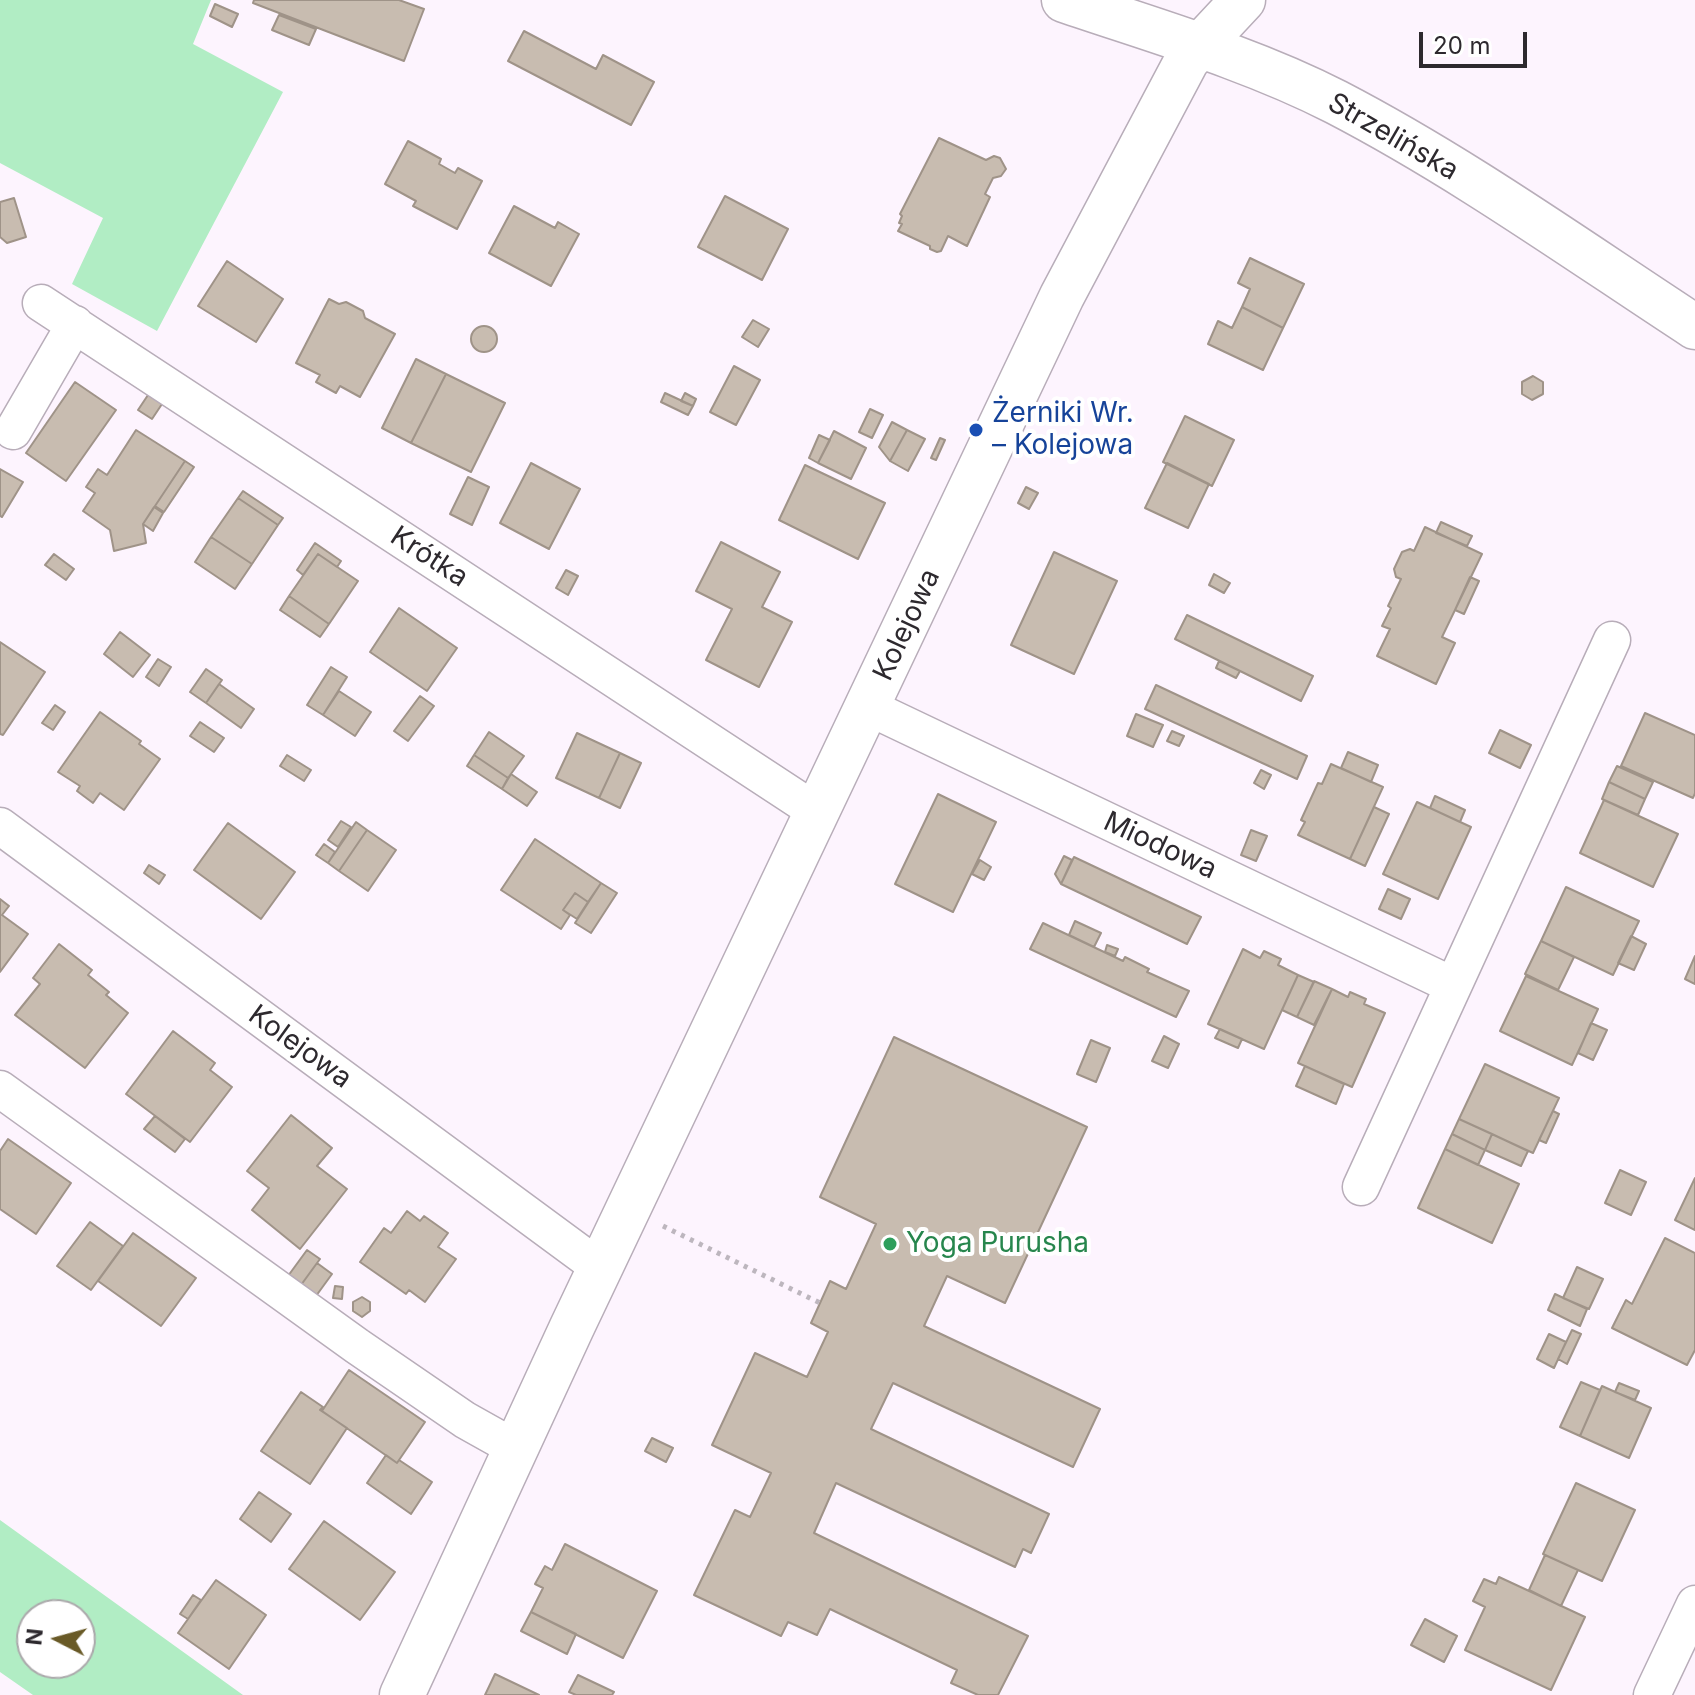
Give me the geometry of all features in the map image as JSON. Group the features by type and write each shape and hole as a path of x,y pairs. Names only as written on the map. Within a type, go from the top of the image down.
{"street":[{"name":"Strzelińska","path":"1064,0 1198,46 1308,89 1429,155 1695,327"},
{"name":"Kolejowa","path":"402,1695 515,1448 1055,309 1187,60 1243,0"},
{"name":"Krótka","path":"41,303 817,812"},
{"path":"13,431 75,324"},
{"path":"1361,1187 1612,640"},
{"name":"Miodowa","path":"868,707 1452,985"},
{"name":"Kolejowa","path":"0,826 600,1268"},
{"path":"0,1089 357,1346 465,1420 515,1448"},
{"path":"1652,1695 1695,1604"}],"path":[{"path":"658,1224 820,1303"}],"green space":[{"path":"0,0 211,0 193,44 283,92 157,331 72,284 103,218 0,163"},
{"path":"0,1520 243,1695 33,1695 0,1672"}],"building":[{"path":"254,0 399,0 424,9 404,61 253,3"},
{"path":"215,4 238,14 232,27 210,16"},
{"path":"279,15 316,29 309,45 272,30"},
{"path":"524,31 596,69 603,55 654,82 631,125 508,61"},
{"path":"939,138 986,160 994,156 1000,158 1006,169 1001,176 993,178 985,194 990,197 967,246 948,236 941,251 937,252 898,231 902,224 899,223 900,214"},
{"path":"408,141 441,159 439,164 455,173 458,168 482,181 457,229 413,206 416,201 385,184"},
{"path":"725,196 788,229 762,280 698,247"},
{"path":"14,198 26,237 7,243 0,237 0,202"},
{"path":"514,206 555,228 558,222 579,234 551,286 489,253"},
{"path":"1250,258 1304,284 1283,328 1242,307 1250,289 1238,283"},
{"path":"227,261 283,299 256,342 198,306"},
{"path":"329,299 339,304 346,302 363,311 365,318 395,334 360,397 340,386 336,393 316,382 320,375 296,363"},
{"path":"1242,307 1283,328 1263,370 1208,344 1218,321 1232,328"},
{"path":"753,320 769,329 758,347 742,337"},
{"path":"484,326 493,330 497,339 493,348 484,352 475,348 471,339 475,330"},
{"path":"416,359 446,374 411,443 382,428"},
{"path":"734,366 760,380 736,425 710,412"},
{"path":"446,374 505,403 471,472 411,443"},
{"path":"1533,376 1543,382 1543,394 1532,400 1522,394 1522,382"},
{"path":"75,382 116,410 66,481 26,453"},
{"path":"154,386 168,395 152,419 138,410"},
{"path":"665,393 693,406 688,415 661,402"},
{"path":"685,393 696,399 693,406 681,401"},
{"path":"870,409 883,415 872,438 859,432"},
{"path":"1185,416 1234,440 1212,486 1163,462"},
{"path":"892,422 907,430 890,461 879,447"},
{"path":"136,430 185,461 143,524 146,543 114,551 110,530 83,511 95,493 86,487 98,469 107,475"},
{"path":"907,430 925,439 908,471 890,461"},
{"path":"834,431 866,448 851,479 818,463"},
{"path":"819,435 830,440 818,463 809,458"},
{"path":"940,438 945,440 936,460 931,458"},
{"path":"185,461 194,467 164,512 155,506"},
{"path":"531,463 580,489 549,549 500,523"},
{"path":"1167,463 1209,484 1188,528 1145,508"},
{"path":"805,465 885,503 858,559 779,520"},
{"path":"0,469 23,482 2,517 0,516"},
{"path":"468,477 489,487 472,525 450,514"},
{"path":"1026,487 1038,493 1029,509 1018,503"},
{"path":"243,491 283,518 278,525 238,498"},
{"path":"238,498 278,525 252,564 211,537"},
{"path":"154,507 163,513 153,531 143,524"},
{"path":"1441,522 1472,536 1467,546 1436,533"},
{"path":"1425,527 1482,554 1442,637 1455,643 1436,684 1377,656 1390,629 1382,626 1391,608 1388,606 1401,579 1396,577 1394,569 1402,552 1414,551"},
{"path":"211,537 252,564 235,589 195,562"},
{"path":"721,542 780,572 762,607 792,622 759,687 706,660 732,609 696,591"},
{"path":"315,543 341,561 337,567 318,554 303,575 297,570"},
{"path":"1054,552 1117,581 1074,674 1011,645"},
{"path":"54,554 74,569 66,580 45,565"},
{"path":"318,554 358,581 329,624 289,596"},
{"path":"566,570 578,576 568,595 556,588"},
{"path":"1214,574 1230,583 1224,593 1209,585"},
{"path":"1470,577 1479,581 1464,614 1455,610"},
{"path":"289,596 329,624 320,637 280,610"},
{"path":"399,608 457,648 427,691 370,652"},
{"path":"1187,615 1313,676 1301,701 1175,639"},
{"path":"120,632 150,655 133,677 104,654"},
{"path":"0,642 45,672 3,735 0,734"},
{"path":"158,659 171,667 159,686 146,677"},
{"path":"1219,661 1240,671 1236,678 1216,668"},
{"path":"331,667 347,677 323,715 307,705"},
{"path":"206,669 222,680 206,703 190,692"},
{"path":"219,684 254,709 241,728 206,703"},
{"path":"1156,685 1307,756 1297,779 1145,709"},
{"path":"339,691 371,712 355,736 323,715"},
{"path":"420,696 434,706 408,741 394,731"},
{"path":"55,705 65,712 53,730 42,723"},
{"path":"100,712 141,741 139,744 160,759 124,810 100,793 93,803 77,791 80,786 58,772"},
{"path":"1645,713 1695,735 1693,798 1621,766"},
{"path":"1136,714 1163,725 1153,747 1127,736"},
{"path":"200,722 224,738 214,752 190,736"},
{"path":"1500,730 1531,745 1520,768 1489,753"},
{"path":"1172,731 1184,736 1179,746 1167,741"},
{"path":"489,732 524,756 508,778 474,755"},
{"path":"577,733 620,753 599,798 556,778"},
{"path":"1348,752 1378,765 1371,782 1341,768"},
{"path":"620,753 641,763 620,808 599,798"},
{"path":"287,755 311,770 304,781 280,766"},
{"path":"474,755 508,778 502,789 467,766"},
{"path":"1331,764 1383,787 1350,859 1298,835 1305,822 1301,820 1318,783 1322,784"},
{"path":"1617,766 1653,782 1645,799 1609,782"},
{"path":"1261,770 1271,775 1264,789 1254,783"},
{"path":"511,774 537,792 527,806 502,789"},
{"path":"1609,782 1645,799 1638,815 1602,799"},
{"path":"938,794 996,822 953,912 895,884"},
{"path":"1435,796 1465,810 1460,822 1430,808"},
{"path":"1604,800 1678,834 1653,887 1580,853"},
{"path":"1417,802 1471,827 1438,899 1383,874"},
{"path":"1374,807 1389,814 1365,866 1350,859"},
{"path":"341,821 351,827 338,847 328,840"},
{"path":"356,822 367,830 339,871 328,863"},
{"path":"228,823 295,872 261,919 194,870"},
{"path":"367,830 396,850 368,891 339,871"},
{"path":"1251,830 1267,836 1256,861 1241,855"},
{"path":"535,839 601,883 588,902 575,893 563,910 570,915 561,929 501,890"},
{"path":"324,844 335,852 328,863 316,855"},
{"path":"1064,856 1072,860 1061,884 1055,874"},
{"path":"1074,857 1201,917 1187,944 1061,884"},
{"path":"980,860 991,867 984,880 972,874"},
{"path":"149,865 165,875 159,884 144,873"},
{"path":"601,883 617,893 591,933 575,923"},
{"path":"1566,887 1639,921 1613,975 1541,941"},
{"path":"1388,889 1410,899 1401,919 1379,909"},
{"path":"575,893 588,902 577,919 563,910"},
{"path":"0,899 9,906 2,915 28,934 0,972"},
{"path":"1075,921 1101,933 1094,947 1069,935"},
{"path":"1043,923 1123,961 1125,957 1149,969 1147,972 1189,991 1176,1017 1030,949"},
{"path":"1631,936 1646,944 1634,970 1618,963"},
{"path":"1541,941 1574,957 1558,990 1525,974"},
{"path":"59,944 92,970 88,975 128,1013 85,1068 15,1015 40,984 33,978"},
{"path":"1107,945 1118,949 1115,956 1105,952"},
{"path":"1243,949 1260,958 1264,951 1281,959 1278,965 1298,975 1264,1049 1208,1024"},
{"path":"1695,956 1695,984 1685,979"},
{"path":"1298,975 1314,982 1297,1017 1282,1010"},
{"path":"1526,976 1598,1009 1572,1065 1500,1031"},
{"path":"1314,981 1332,989 1314,1025 1297,1017"},
{"path":"1332,989 1348,997 1350,992 1366,999 1364,1004 1385,1013 1352,1087 1298,1063"},
{"path":"1591,1023 1607,1030 1593,1060 1578,1053"},
{"path":"1220,1029 1242,1039 1238,1048 1215,1038"},
{"path":"173,1031 215,1063 210,1070 232,1087 190,1142 126,1094"},
{"path":"1164,1036 1179,1044 1168,1068 1152,1061"},
{"path":"894,1037 1087,1127 1005,1303 947,1276 924,1326 1100,1409 1073,1467 893,1383 871,1429 1049,1514 1031,1553 1023,1549 1015,1567 836,1483 814,1533 1028,1636 998,1695 978,1695 951,1683 957,1670 830,1609 817,1635 788,1622 781,1636 694,1595 735,1510 750,1517 771,1473 712,1445 755,1353 807,1377 828,1332 811,1323 830,1281 846,1289 876,1224 820,1197"},
{"path":"1091,1040 1110,1048 1096,1082 1077,1074"},
{"path":"1485,1064 1559,1098 1533,1153 1459,1119"},
{"path":"1305,1066 1344,1084 1336,1104 1296,1086"},
{"path":"1553,1111 1559,1114 1546,1143 1539,1140"},
{"path":"291,1115 332,1148 317,1166 347,1189 300,1249 252,1210 269,1188 247,1171"},
{"path":"155,1116 185,1139 175,1152 144,1129"},
{"path":"1459,1119 1492,1134 1485,1150 1452,1134"},
{"path":"1452,1134 1485,1150 1478,1165 1445,1149"},
{"path":"1492,1134 1528,1151 1521,1166 1485,1150"},
{"path":"8,1139 71,1183 36,1234 0,1209 0,1151"},
{"path":"1445,1149 1519,1184 1492,1243 1418,1208"},
{"path":"1620,1170 1646,1182 1631,1215 1605,1203"},
{"path":"1695,1178 1695,1230 1675,1220"},
{"path":"407,1211 420,1221 424,1216 448,1233 438,1247 456,1259 425,1302 409,1290 406,1294 360,1262 384,1228 391,1233"},
{"path":"90,1222 123,1246 91,1290 57,1266"},
{"path":"133,1233 196,1278 161,1326 98,1281"},
{"path":"1665,1238 1695,1253 1695,1350 1687,1365 1612,1328 1626,1300 1632,1304"},
{"path":"307,1250 320,1259 301,1285 288,1276"},
{"path":"317,1263 332,1274 316,1296 301,1285"},
{"path":"1577,1267 1603,1279 1589,1309 1563,1298"},
{"path":"335,1286 343,1287 342,1299 333,1298"},
{"path":"1555,1294 1587,1309 1580,1326 1548,1310"},
{"path":"362,1297 370,1302 370,1311 362,1317 353,1311 353,1302"},
{"path":"1572,1330 1581,1334 1567,1364 1558,1359"},
{"path":"1549,1334 1566,1342 1554,1368 1537,1359"},
{"path":"349,1370 425,1422 397,1463 322,1411"},
{"path":"1581,1382 1600,1390 1580,1436 1560,1427"},
{"path":"1619,1383 1639,1391 1635,1400 1615,1392"},
{"path":"1602,1386 1651,1408 1629,1458 1580,1436"},
{"path":"301,1392 323,1407 320,1410 347,1428 310,1484 261,1451"},
{"path":"652,1438 673,1448 666,1462 645,1451"},
{"path":"386,1455 432,1482 411,1514 367,1483"},
{"path":"1576,1483 1635,1510 1602,1581 1543,1554"},
{"path":"259,1492 291,1514 271,1542 240,1519"},
{"path":"324,1521 395,1572 360,1620 289,1569"},
{"path":"565,1544 657,1591 623,1658 531,1612 543,1588 535,1584 545,1566 552,1570"},
{"path":"1545,1555 1578,1570 1561,1606 1529,1590"},
{"path":"1499,1577 1585,1617 1551,1690 1465,1650 1485,1607 1473,1601 1484,1579 1496,1584"},
{"path":"216,1580 266,1615 229,1669 178,1633"},
{"path":"193,1595 201,1600 188,1619 180,1614"},
{"path":"531,1612 576,1634 567,1654 521,1631"},
{"path":"1425,1619 1457,1636 1444,1662 1411,1645"},
{"path":"495,1674 539,1695 485,1695"},
{"path":"578,1675 614,1692 612,1695 576,1695 569,1692"}],"place":[{"name":"Żerniki Wr. – Kolejowa","path":"976,430"},
{"name":"Yoga Purusha","path":"890,1244"}]}
